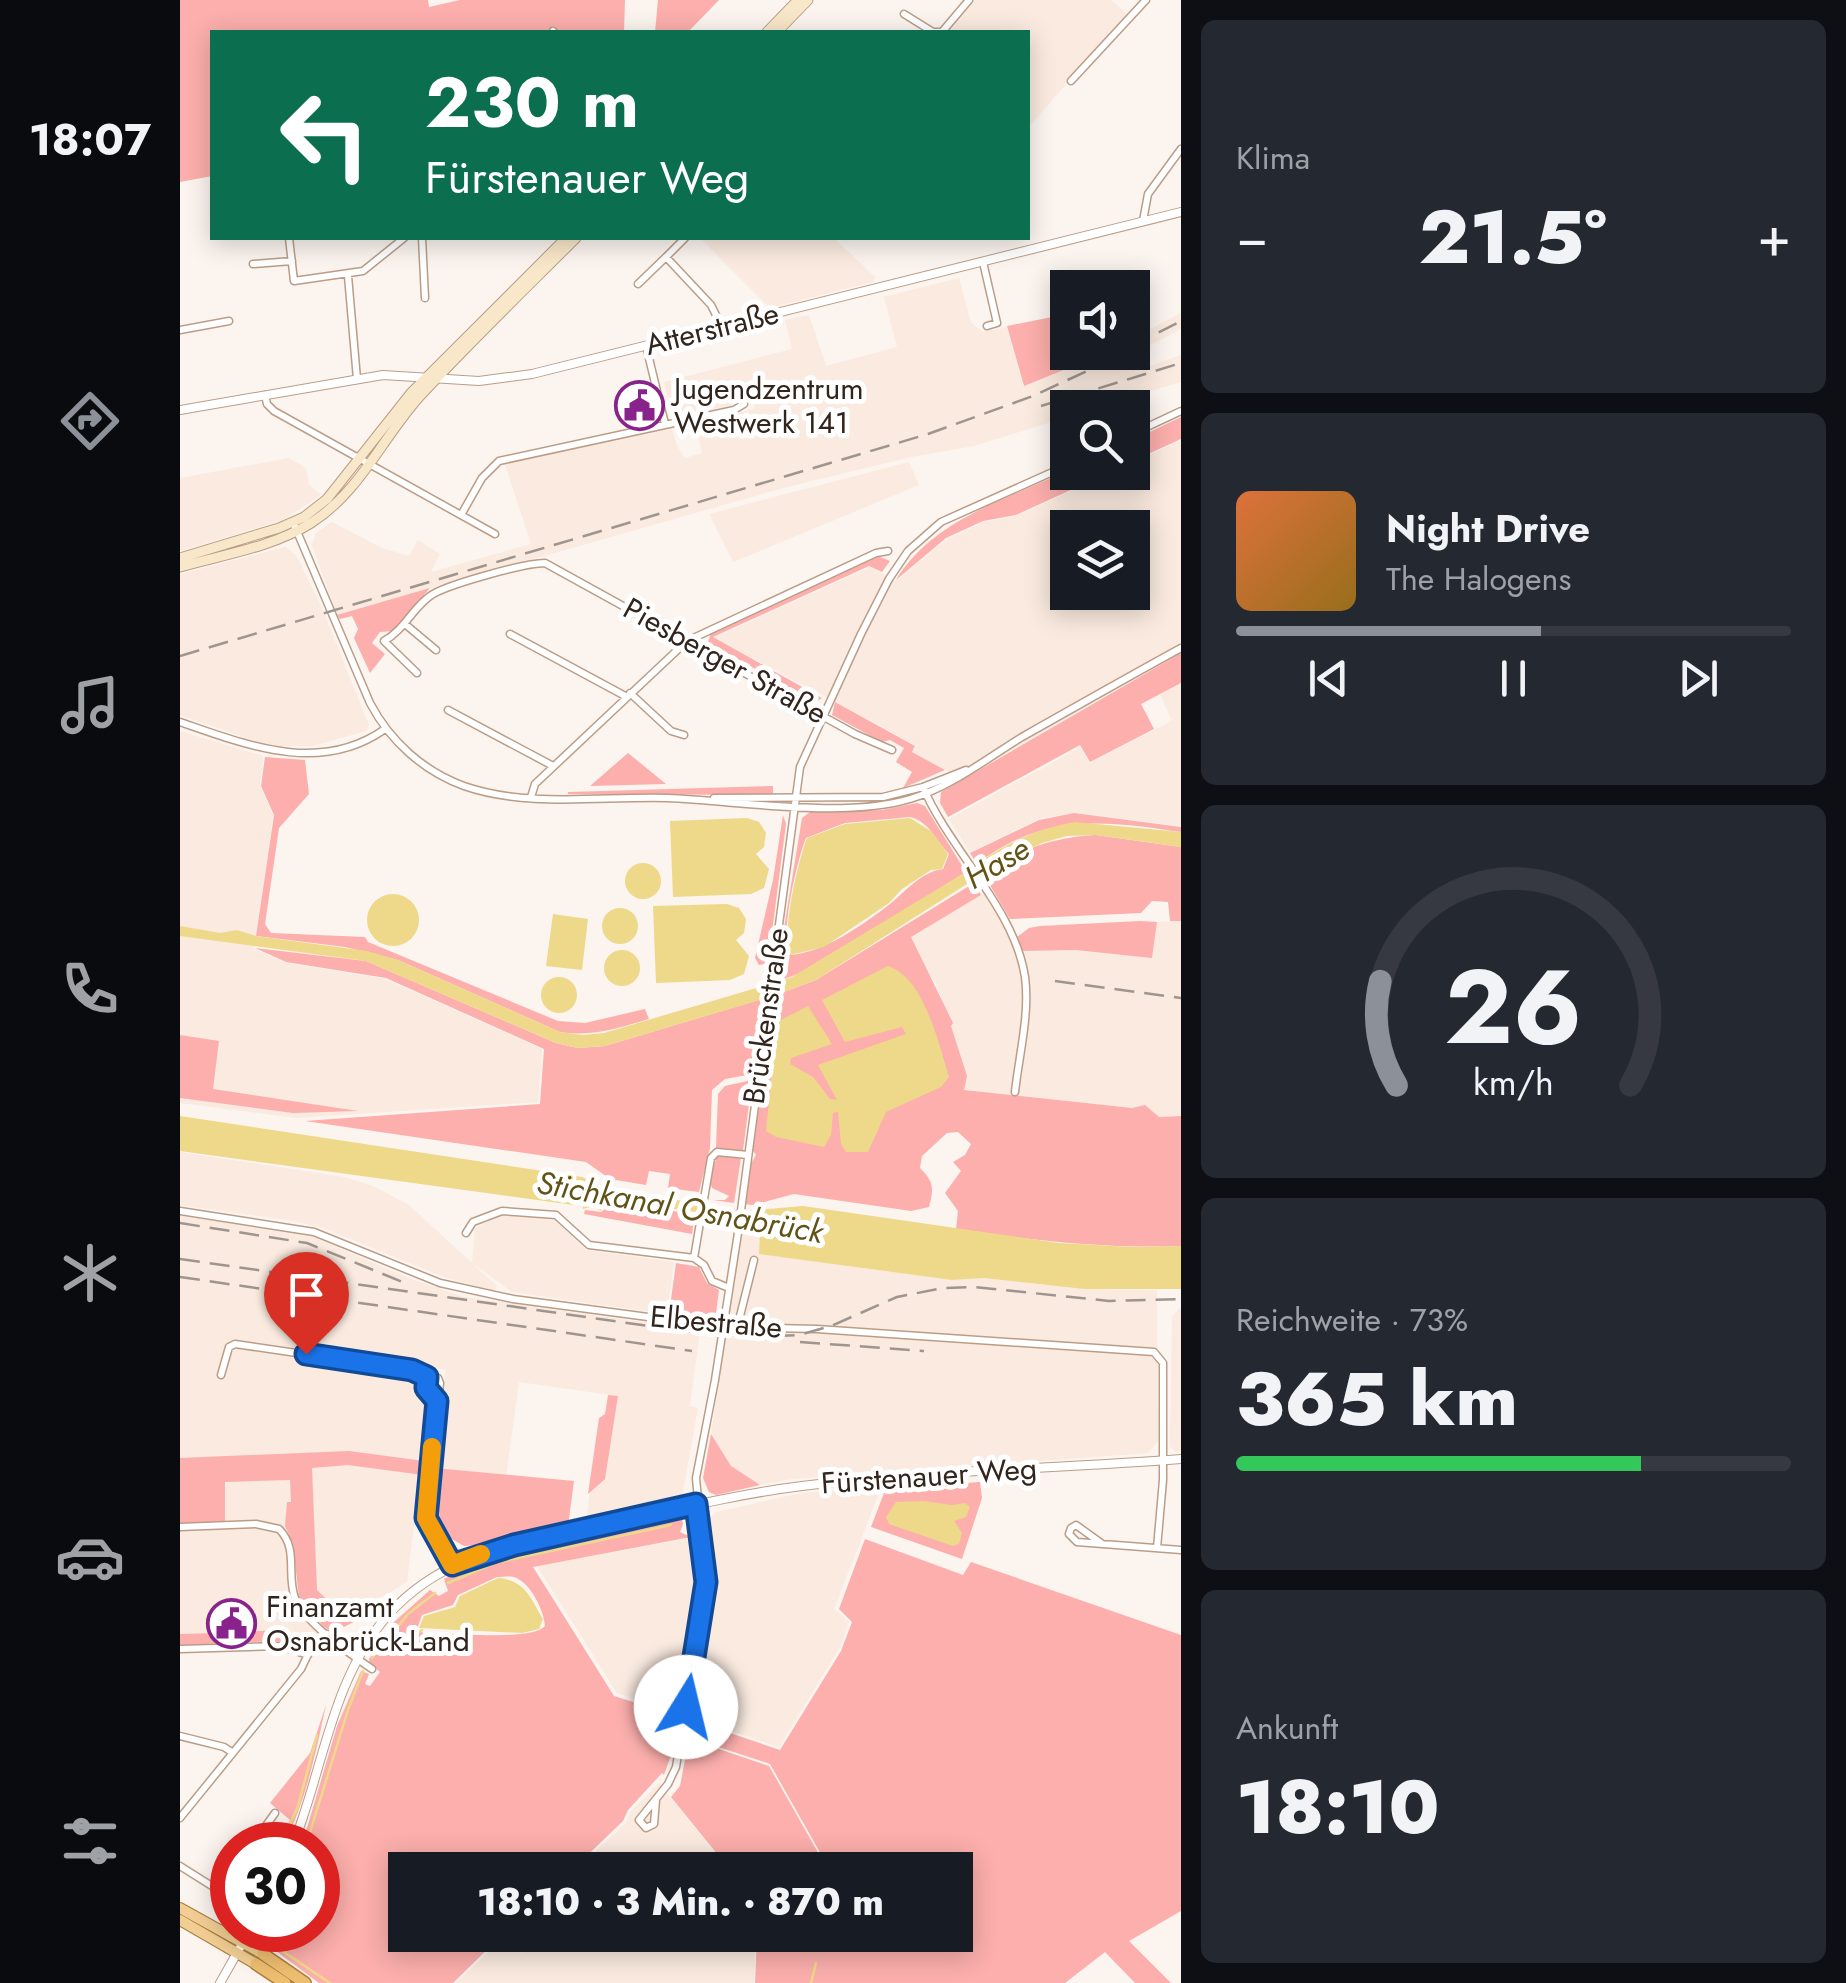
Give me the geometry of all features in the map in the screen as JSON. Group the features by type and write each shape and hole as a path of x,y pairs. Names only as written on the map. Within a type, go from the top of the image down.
{"highway":[{"path":"259,1959 285,1983"},
{"path":"259,1959 305,1983"}],"main road":[{"path":"770,30 798,0"},
{"path":"779,30 808,0"},
{"path":"365,462 426,378 564,240"},
{"path":"180,567 295,527 365,462 438,378 574,240"},
{"path":"180,558 295,527"},
{"path":"180,1908 210,1928"},
{"path":"180,1920 210,1934"},
{"path":"248,1952 259,1959"}],"street":[{"path":"944,30 968,0"},
{"path":"1071,82 1146,0"},
{"path":"904,14 930,30"},
{"path":"1143,221 1148,194 1181,149"},
{"name":"Atterstraße","path":"180,410 384,375 501,379 1181,212"},
{"path":"289,240 294,281 348,276 370,268 402,240"},
{"path":"422,240 425,298"},
{"path":"638,284 684,240"},
{"path":"666,256 711,305 722,327"},
{"path":"253,264 292,261"},
{"path":"983,262 998,323 987,326"},
{"path":"348,276 357,379"},
{"path":"180,330 229,321"},
{"path":"646,346 665,424"},
{"path":"265,395 274,410 495,534"},
{"path":"461,515 482,478 499,460 734,410 744,404"},
{"path":"1150,426 1181,411"},
{"name":"Brückenstraße","path":"696,1504 696,1478 738,1232 800,767 889,579 908,551 941,522 1050,472"},
{"path":"295,527 370,703 385,729 409,753 452,781 490,794 796,801 871,798 925,790 968,770 1181,648"},
{"path":"531,797 535,784 687,640 876,552 888,551"},
{"name":"Piesberger Straße","path":"404,624 439,591 537,564 559,569 879,747 892,750"},
{"path":"417,672 384,641 404,624 436,650"},
{"path":"510,634 628,695 671,731 684,735"},
{"path":"448,710 554,766"},
{"path":"180,722 257,748 286,753 338,749 385,729"},
{"path":"925,790 1005,923 1024,973 1024,1024 1016,1092"},
{"path":"694,1258 713,1154 748,1155"},
{"name":"Elbestraße","path":"180,1211 314,1232 418,1275 493,1296 723,1327 818,1329 1154,1352 1163,1363 1163,1460"},
{"path":"466,1233 473,1222 502,1211 556,1216 589,1245 694,1258 704,1265 712,1281 729,1288"},
{"path":"737,1328 754,1260"},
{"path":"221,1376 228,1346 234,1344 412,1370 438,1378 426,1518 452,1565"},
{"path":"427,1377 426,1388 437,1401"},
{"name":"Fürstenauer Weg","path":"301,1822 340,1696 358,1658 389,1615 424,1582 452,1565 514,1545 696,1504 802,1486 1181,1458"},
{"path":"1157,1548 1163,1460"},
{"path":"656,1800 676,1766 706,1582 696,1504"},
{"path":"180,1527 256,1524 280,1529 290,1545 297,1602 327,1634 372,1669"},
{"path":"1101,1543 1083,1527 1071,1528 1069,1534 1077,1542 1181,1550"},
{"path":"180,1818 301,1669 318,1638 327,1634"},
{"path":"180,1649 280,1646 308,1654"},
{"path":"180,1736 224,1747 233,1754"},
{"path":"269,1822 275,1813"},
{"path":"180,1866 210,1885"},
{"path":"220,1983 237,1952"}],"shaded area":[{"path":"180,0 428,0 429,7 460,0 625,0 624,30 210,30 210,176 180,182"},
{"path":"658,0 719,0 690,30 655,30"},
{"path":"975,0 1111,0 1127,14 1030,126 1030,30 951,30"},
{"path":"702,240 836,240 875,277 873,282 770,308"},
{"path":"959,278 971,323 983,332 1007,327 1023,386 1062,370 1150,370 1150,366 1181,355 1181,382 1150,391 1050,390 1050,422 974,446 783,488 337,615 312,545 316,533 332,522 382,548 409,556 418,540 440,554 431,572 531,544 505,464 672,429 685,458 702,453 695,423 755,409 753,396 738,397 734,404 679,417 672,414 664,382 792,349 785,320 809,315 826,366 897,347 884,297"},
{"path":"1181,313 1181,329 1150,345 1150,329"},
{"path":"1050,317 1050,370 1064,370 1024,386 1007,326"},
{"path":"1181,417 1181,439 1150,453 1150,432"},
{"path":"1181,440 1181,652 962,779 913,752 916,746 714,638 870,567 896,581 946,540 984,522 1016,516 1073,490 1150,490 1150,455"},
{"path":"289,458 306,468 309,485 321,495 283,520 180,551 180,478"},
{"path":"909,462 919,485 733,562 709,514"},
{"path":"1050,478 1050,490 1071,490 1016,515 983,521 946,538 896,580 929,542 996,502"},
{"path":"285,547 296,555 321,606 369,725 366,731 312,746 271,746 180,715 180,574"},
{"path":"878,556 890,561 882,572 869,566 713,637 822,698 814,703 708,642 711,633"},
{"path":"430,588 393,631 380,632 372,643 385,654 370,673 354,638 358,629 352,616 340,619 337,615"},
{"path":"1181,653 1181,683 1141,704 1154,729 1090,762 1080,745 948,817 940,803 941,792"},
{"path":"1181,684 1181,826 1074,813 1038,819 970,852 949,819 1081,747 1089,763 1172,721 1160,694"},
{"path":"835,702 915,746 912,752 945,770 903,788 912,772 896,762 904,748 890,740 882,742 832,715"},
{"path":"180,731 263,756 260,786 273,815 254,949 286,963 385,979 542,1049 538,1102 296,1118 180,1103"},
{"path":"628,753 666,784 590,786"},
{"path":"265,757 305,760 309,794 279,828 265,924 271,933 365,937 368,942 558,1021 585,1023 645,1009 649,1019 594,1032 560,1032 398,960 345,947 256,936 274,815 261,786"},
{"path":"773,786 773,795 568,794 568,792"},
{"path":"917,803 925,806 966,872 807,970 775,983 802,818 810,812 882,810","holes":["917,819 949,854 943,869 921,878 842,937 790,955 788,916 806,838 845,823"]},
{"path":"1074,813 1181,827 1181,832 1074,824 1026,836 977,864 970,853 1039,820"},
{"path":"783,815 786,824 768,963 759,965 755,958"},
{"path":"1096,835 1181,847 1181,921 1170,921 1168,902 1152,901 1141,913 1010,919 984,875 1037,846"},
{"path":"974,883 981,895 911,937 953,1023 967,1076 964,1090 1132,1108 1145,1105 1159,1117 1181,1116 1181,1246 1068,1243 956,1229 958,1211 945,1193 961,1171 953,1162 965,1155 971,1144 958,1132 947,1133 922,1156 920,1168 932,1186 929,1207 911,1211 794,1194 745,1204 750,1165 756,1155 753,1151 773,996 816,980"},
{"path":"992,889 1023,951 1076,950 1152,957 1157,922 1181,921 1181,1116 1159,1117 1145,1105 1132,1108 963,1090 967,1076 937,985 922,965 911,936"},
{"path":"1157,922 1152,958 1076,950 1023,951 1017,937 1040,926"},
{"path":"255,948 366,961 556,1043 578,1048 605,1046 762,999 753,1074 725,1079 712,1090 710,1148 699,1192 668,1188 670,1174 649,1171 646,1185 610,1179 586,1162 305,1121 540,1104 544,1049 386,978 286,962"},
{"path":"180,1035 219,1041 213,1089 358,1111 293,1113 180,1098"},
{"path":"752,1080 743,1151 716,1148 718,1094 725,1086"},
{"path":"180,1152 344,1177 373,1186 409,1205 497,1286 494,1291 441,1276 326,1229 180,1205"},
{"path":"717,1156 741,1158 734,1203 713,1200 729,1196 712,1188 709,1180"},
{"path":"613,1203 695,1214 692,1234 584,1214 585,1210 601,1212"},
{"path":"180,1215 313,1237 464,1297 700,1330 690,1406 698,1408 682,1497 593,1520 587,1515 590,1492 605,1479 618,1396 519,1382 506,1476 434,1468 446,1370 421,1365 420,1388 431,1403 419,1505 421,1521 414,1524 407,1582 309,1640 180,1645"},
{"path":"502,1215 554,1220 586,1250 674,1262 667,1314 512,1292 472,1263 475,1228"},
{"path":"742,1230 762,1234 760,1254 952,1280 984,1278 1084,1289 1157,1290 1158,1441 1148,1453 792,1479 760,1485 731,1466 711,1434"},
{"path":"676,1263 699,1267 707,1283 719,1290 716,1314 711,1319 669,1314"},
{"path":"1181,1307 1181,1451 1175,1452 1170,1446 1172,1317"},
{"path":"608,1395 618,1396 605,1479 588,1494 599,1418 605,1414"},
{"path":"711,1434 731,1466 760,1485 716,1495 709,1492 703,1478"},
{"path":"349,1451 424,1461 423,1475 348,1465 312,1468 317,1590 347,1619 389,1596 376,1610 344,1627 337,1625 340,1629 324,1627 299,1598 293,1544 285,1526 287,1502 291,1502 290,1480 225,1482 225,1522 180,1524 180,1458"},
{"path":"434,1468 574,1481 568,1526 464,1546 436,1530 429,1512"},
{"path":"980,1482 982,1498 962,1559 871,1527 886,1488"},
{"path":"881,1488 834,1609 849,1622 840,1647 779,1747 690,1717 712,1580 710,1517 717,1512 801,1493"},
{"path":"681,1514 680,1532 691,1537 533,1567 614,1696 678,1716 664,1775 591,1852 388,1852 388,1952 485,1952 453,1983 319,1983 277,1952 340,1952 340,1822 309,1822 337,1726 361,1671 369,1674 365,1684 370,1686 380,1672 369,1659 394,1622 430,1590 439,1596 448,1591 444,1579 471,1562 514,1548","holes":["499,1577 514,1577 531,1590 539,1605 545,1626 537,1631 507,1635 423,1633 417,1629 422,1615 453,1605 458,1595"]},
{"path":"691,1538 701,1577 678,1713 617,1693 537,1566"},
{"path":"865,1539 963,1575 971,1562 1181,1635 1181,1911 1129,1941 1171,1983 1135,1983 1105,1952 1065,1983 755,1983 756,1952 973,1952 973,1852 820,1852 770,1764 688,1737 691,1720 780,1750 841,1651 852,1622 839,1609"},
{"path":"220,1627 233,1627 234,1632 282,1630 282,1641 180,1645 180,1634 219,1633"},
{"path":"326,1705 304,1794 294,1822 289,1822 270,1803 310,1753"},
{"path":"689,1739 769,1766 818,1852 715,1852 671,1797 680,1786"},
{"path":"659,1783 715,1852 595,1852 626,1823 631,1811"},
{"path":"488,1952 755,1952 754,1983 456,1983"}],"water":[{"path":"747,818 759,822 766,833 764,847 756,854 769,869 764,888 751,894 673,897 670,821"},
{"path":"910,818 931,831 948,854 942,869 931,870 902,889 889,903 824,947 790,955 789,915 807,838 845,824"},
{"name":"Hase","path":"1075,822 1181,832 1181,847 1096,835 1067,836 1042,843 1000,863 816,980 605,1046 578,1048 556,1043 366,961 180,936 180,926 220,933 237,930 367,951 398,960 560,1032 604,1033 790,978 991,854 1031,834"},
{"path":"643,863 656,868 661,881 656,894 643,899 630,894 625,881 630,868"},
{"path":"393,894 411,902 419,920 411,938 393,946 375,938 367,920 375,902"},
{"path":"727,904 739,908 746,919 744,933 736,940 749,956 744,974 730,980 656,983 653,906"},
{"path":"620,908 633,913 638,926 633,939 620,944 607,939 602,926 607,913"},
{"path":"553,914 588,919 582,970 546,966"},
{"path":"622,950 635,955 640,968 635,981 622,986 609,981 604,968 609,955"},
{"path":"888,966 911,983 920,998 949,1077 941,1087 886,1112 868,1152 846,1152 841,1144 838,1112 833,1113 831,1135 824,1147 776,1137 766,1131 777,1022 808,1006 832,1044 791,1058 790,1064 813,1077 830,1099 837,1100 818,1065 906,1034 902,1027 845,1042 822,1000"},
{"path":"559,977 572,982 577,995 572,1008 559,1013 546,1008 541,995 546,982"},
{"name":"Stichkanal Osnabrück","path":"180,1116 582,1177 607,1189 744,1211 803,1206 1059,1243 1181,1246 1181,1289 1084,1289 984,1278 952,1280 759,1254 760,1233 731,1228 696,1212 606,1199 601,1211 593,1206 583,1209 582,1201 574,1205 180,1151"},
{"path":"896,1502 965,1503 970,1507 966,1517 954,1521 962,1533 959,1544 953,1546 889,1524 886,1517"},
{"path":"498,1578 515,1582 526,1591 543,1619 539,1629 522,1633 419,1628 424,1616 455,1607 460,1596"}],"waterway":[{"path":"448,1583 495,1563 671,1525"},
{"path":"372,1658 408,1614 435,1593"},
{"path":"389,1634 398,1644 405,1644 422,1630"},
{"path":"313,1822 363,1671"},
{"path":"291,1822 317,1735"},
{"path":"284,1952 330,1983"},
{"path":"811,1983 816,1963"}],"railway":[{"path":"1150,337 1181,321"},
{"path":"1041,406 1181,363"},
{"path":"180,656 928,434 1033,396 1089,370"},
{"path":"1055,981 1181,998"},
{"path":"180,1223 307,1243 405,1283"},
{"path":"180,1259 677,1330 752,1337 799,1335 831,1326 897,1297 943,1288 975,1287 1109,1301 1181,1299"},
{"path":"180,1277 692,1351"},
{"path":"800,1342 924,1351"}],"slow traffic":[{"path":"432,1447 426,1518 452,1565 481,1554"}],"place":[{"name":"Jugendzentrum Westwerk 141","path":"639,406"},
{"name":"Finanzamt Osnabrück-Land","path":"231,1624"}],"route":[{"path":"306,1354 412,1370 427,1377 426,1388 437,1401 426,1518 452,1565 514,1545 696,1504 706,1582 686,1707"}]}
